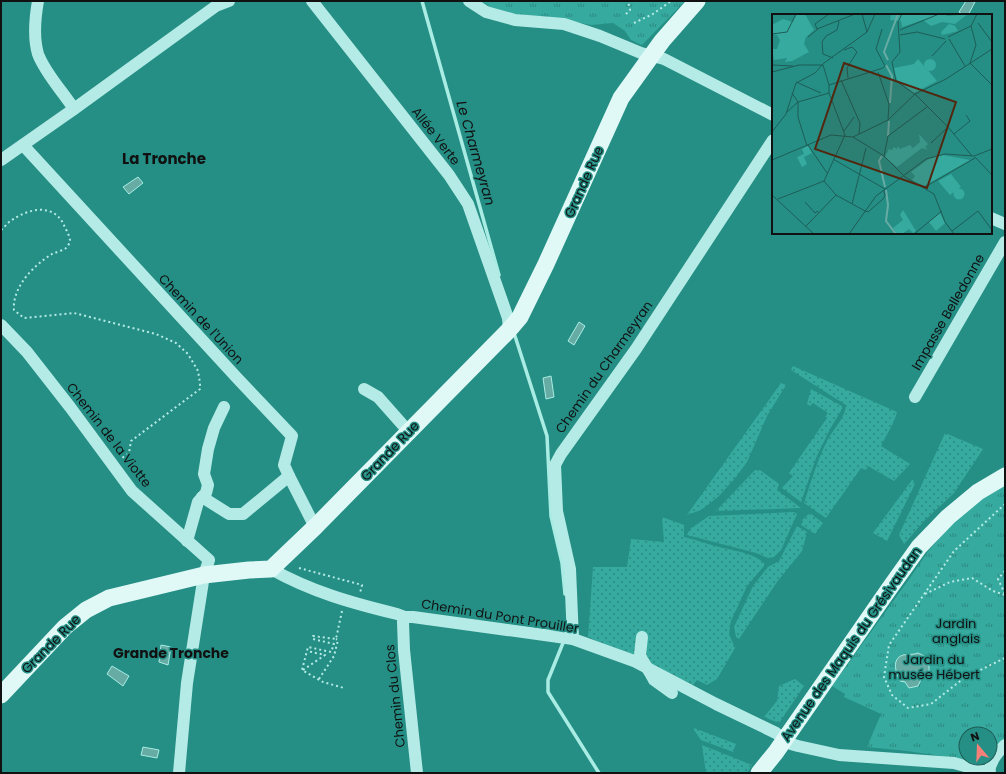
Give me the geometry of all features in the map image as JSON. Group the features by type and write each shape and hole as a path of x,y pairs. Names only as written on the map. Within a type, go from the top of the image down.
{"street":[{"path":"38,1 35,26 38,55 43,65 74,109"},
{"path":"1,160 216,6 229,1"},
{"name":"Allée Verte","path":"312,1 449,175 468,204 508,318 509,330"},
{"path":"469,1 486,12 515,20 564,24 600,36 638,52 664,59 772,114"},
{"name":"Grande Rue","path":"1,695 65,627 86,610 109,598 204,575 270,569 315,528 520,317 546,264 621,98 650,55 697,1"},
{"name":"Chemin du Charmeyran","path":"573,639 570,569 557,511 555,465 561,454 636,349 772,142"},
{"name":"Chemin de l'Union","path":"23,145 232,374 292,436 284,465 315,528"},
{"path":"992,218 1005,224"},
{"name":"Impasse Belledonne","path":"915,397 1005,242"},
{"name":"Chemin de la Viotte","path":"1,325 36,364 70,407 132,491 209,560 204,575"},
{"path":"364,390 378,397 409,432"},
{"path":"187,541 198,502 206,493 208,485 204,474 208,449 214,428 224,407"},
{"path":"202,497 229,514 243,514 289,476"},
{"name":"Avenue des Maquis du Grésivaudan","path":"759,773 776,752 784,738 919,547 948,517 978,492 1005,476"},
{"name":"Chemin du Pont Prouiller","path":"270,569 294,582 344,601 405,617 464,623 573,639 634,660 716,704 776,733 792,744 798,746 839,755 954,763 990,773"},
{"path":"179,773 187,684 204,575"},
{"name":"Chemin du Clos","path":"405,617 403,622 404,650 417,773"},
{"path":"642,637 641,658 654,680 672,693"},
{"path":"990,773 990,764 1005,745"}],"path":[{"path":"626,14 630,10 628,1"},
{"path":"634,22 653,14 671,1"},
{"path":"1,230 12,220 25,213 44,209 52,211 61,220 70,240 69,245 65,249 40,262 20,286 13,303 14,310 19,315 24,318 74,313 156,334 176,343 188,354 198,370 200,390 131,441 129,453 112,465"},
{"path":"1005,504 954,551 889,645 884,677 892,695 908,708 931,704 964,678 1005,658"},
{"path":"295,567 362,585 358,604"},
{"path":"1005,571 998,579 1005,595"},
{"path":"924,594 950,582 972,578 992,591 1005,595"},
{"path":"319,679 334,656 344,601"},
{"path":"302,670 308,647 331,652 334,644 313,639 313,636 336,639"},
{"path":"302,670 325,655 307,651"},
{"path":"302,670 319,679 344,688"}],"green space":[{"path":"479,1 685,1 642,45 631,40 625,31 613,23 591,25 565,20 520,15 486,7"},
{"path":"793,366 897,412 881,446 910,464 894,481 868,466 866,470 861,468 826,518 804,503 823,449 841,419 846,405 791,370"},
{"path":"781,383 786,385 767,416 747,462 718,497 701,510 687,515"},
{"path":"811,389 842,406 842,409 830,429 816,458 801,502 782,488 793,476 789,473 827,418 825,417 828,413 813,403 810,406 807,404"},
{"path":"945,433 983,449 954,493 924,521 904,544 899,535"},
{"path":"755,470 760,470 779,484 777,490 801,508 716,511"},
{"path":"912,480 915,481 914,486 887,541 873,533"},
{"name":"Jardin du musée Hébert","path":"1005,484 1005,740 998,747 998,726 958,726 958,758 867,747 881,714 844,697 845,694 832,686 927,553 951,524 982,498"},
{"path":"794,512 797,514 781,550 774,557 768,558 756,553 687,535 690,529 709,516"},
{"path":"810,513 823,523 815,534 801,525 803,519"},
{"path":"662,517 684,525 684,537 744,553 764,563 764,566 747,586 731,621 729,634 735,648 717,679 707,685 697,680 693,685 588,637 593,567 627,567 631,539 664,542"},
{"path":"797,526 807,532 802,551 777,582 739,639 736,637 734,627 753,586 768,567 779,561"},
{"path":"795,679 804,686 779,723 764,717 777,701 779,686"},
{"path":"694,728 736,744 733,752 701,740"},
{"path":"702,745 752,765 747,773 706,773"}],"water":[{"path":"966,1 975,2 969,14 962,14 959,12"},
{"path":"138,177 143,183 129,194 123,187"},
{"path":"579,322 585,326 574,345 568,341"},
{"path":"551,376 554,397 546,399 543,378"},
{"path":"161,645 171,647 168,665 159,662"},
{"path":"918,653 924,656 924,662 929,666 929,672 923,675 918,686 909,688 905,682 900,681 896,670 896,663 899,657 903,655"},
{"path":"112,666 129,676 123,686 107,674"},
{"path":"143,747 159,750 157,758 141,755"}],"waterway":[{"name":"Le Charmeyran","path":"422,1 499,275"},
{"name":"Le Charmeyran","path":"515,336 547,436 551,516 562,563 565,594"},
{"name":"Le Charmeyran","path":"563,643 548,680 548,692 599,773"}],"district":[{"name":"La Tronche","path":"164,158"},
{"name":"Grande Tronche","path":"171,653"}],"park label":[{"name":"Jardin anglais","path":"956,630"}]}
